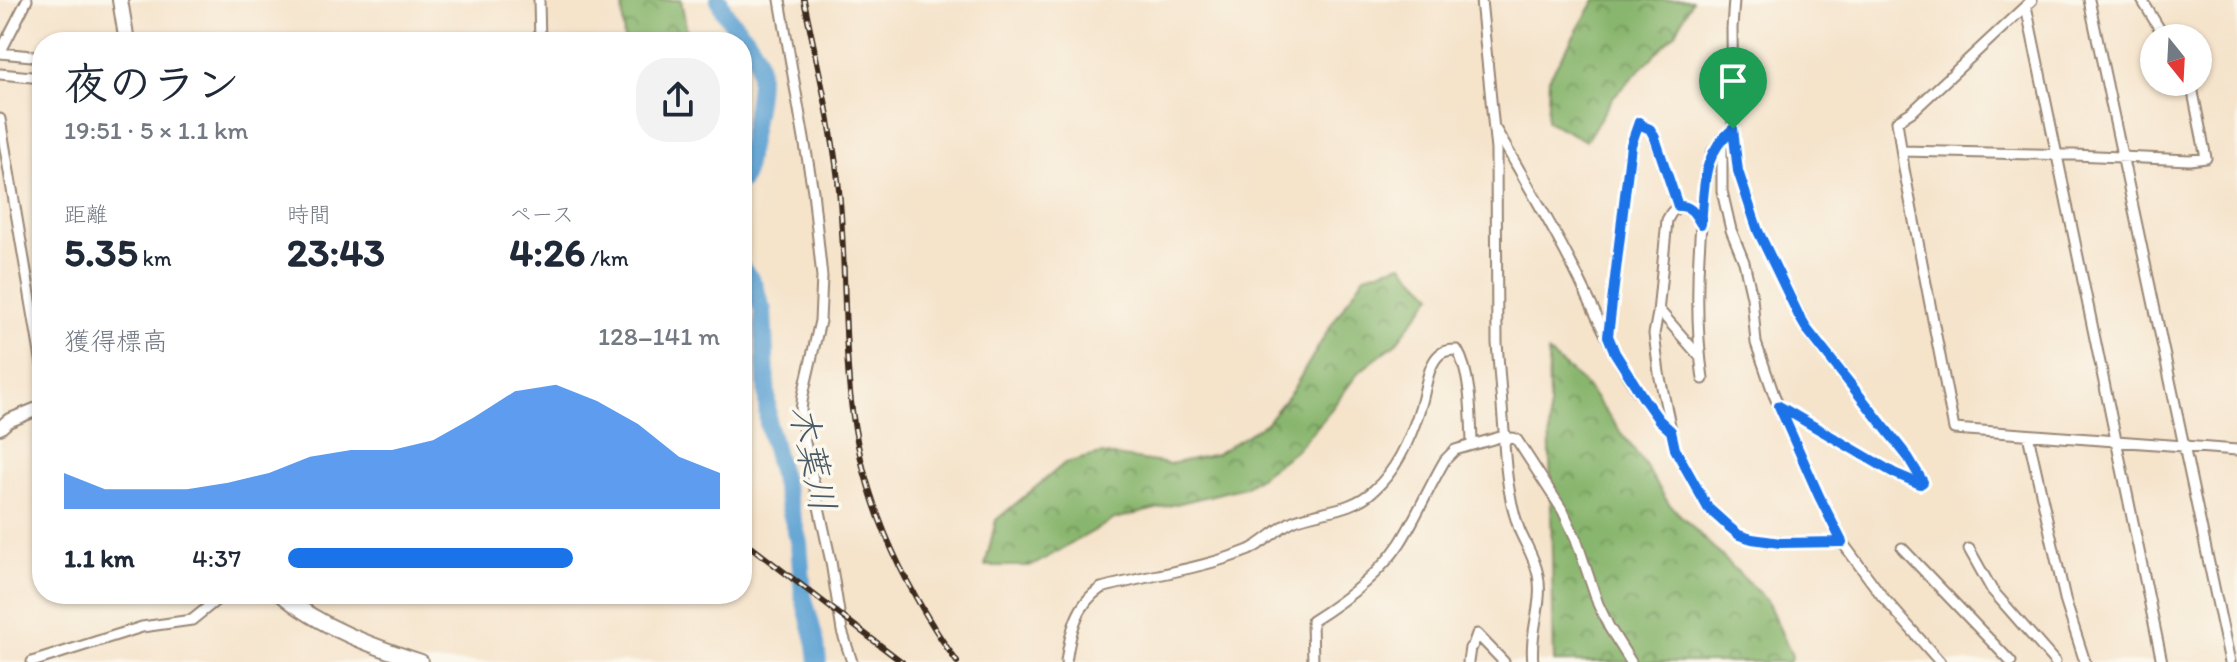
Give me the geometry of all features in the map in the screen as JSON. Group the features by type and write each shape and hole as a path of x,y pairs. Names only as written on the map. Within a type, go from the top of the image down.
{"main road":[{"path":"120,0 125,32"},
{"path":"294,604 347,634 421,662"}],"street":[{"path":"27,0 0,53 32,56"},
{"path":"539,0 540,32"},
{"path":"780,0 813,191 822,277 820,321 801,410 803,432 831,562 842,631 852,662"},
{"path":"1481,0 1495,128 1497,343 1501,407 1507,439"},
{"path":"1734,0 1733,129 1738,171 1758,231 1806,328 1908,457 1923,482 1913,483 1894,473 1779,406"},
{"path":"2089,0 2230,662"},
{"path":"2142,0 2157,24"},
{"path":"2029,3 1913,111 1897,121 1954,429 2237,450"},
{"path":"2029,3 2057,155 2162,662"},
{"path":"0,74 32,77"},
{"path":"1902,151 2206,158 2194,96"},
{"path":"0,119 32,306"},
{"path":"1608,336 1631,145 1639,122 1650,129 1655,138 1678,206"},
{"path":"1495,128 1559,240 1615,353 1659,420 1671,431"},
{"path":"1703,379 1699,285 1701,224 1713,150 1733,129"},
{"path":"1722,138 1722,191 1752,297 1756,343 1779,406 1842,542 1882,596 1940,662"},
{"path":"1701,224 1693,210 1685,206 1678,206 1667,220 1654,334 1675,449 1708,508 1739,535 1780,543 1842,542"},
{"path":"1659,310 1700,357"},
{"path":"1066,662 1073,626 1092,593 1101,588 1245,551 1261,544 1281,527 1359,502 1376,489 1407,444 1431,370 1438,355 1447,350 1457,350 1460,355 1467,382 1472,443"},
{"path":"0,428 8,421 32,411"},
{"path":"2028,435 2066,603 2085,662"},
{"path":"1313,662 1312,621 1337,606 1369,578 1399,544 1445,460 1455,450 1500,437 1517,440 1563,511 1598,604 1631,662"},
{"path":"1507,439 1504,443 1506,481 1539,576 1532,635 1533,662"},
{"path":"1902,548 2011,662"},
{"path":"1969,549 1992,590 2055,662"},
{"path":"32,662 142,627 192,620 212,604"},
{"path":"1468,662 1477,634 1504,662"}],"green space":[{"path":"622,0 681,0 687,32 624,32"},
{"path":"1595,0 1692,0 1676,33 1613,97 1586,141 1547,121 1549,78"},
{"path":"1402,264 1433,295 1395,344 1359,372 1294,452 1245,487 1115,519 1032,566 985,566 996,520 1065,463 1101,454 1170,464 1216,454 1266,423 1292,391 1365,275"},
{"path":"1548,353 1583,382 1641,459 1669,504 1767,601 1792,656 1789,662 1554,662"}],"waterway":[{"name":"木葉川","path":"719,0 741,32"},
{"name":"木葉川","path":"752,47 759,77 752,132"},
{"name":"木葉川","path":"752,281 763,311 768,425 799,543 803,595 818,662"}],"railway":[{"path":"804,0 838,180 850,393 863,466 873,501 900,567 917,600 957,662"},
{"path":"752,548 902,662"}],"route":[{"path":"1639,122 1650,129 1655,138 1678,206 1693,210 1701,224 1706,174 1713,150 1733,129 1738,171 1758,231 1799,316 1908,457 1923,482 1913,483 1894,473 1779,406 1842,542 1780,543 1739,535 1728,526 1708,508 1675,449 1671,431 1644,399 1608,336 1631,145 1639,122"}]}
